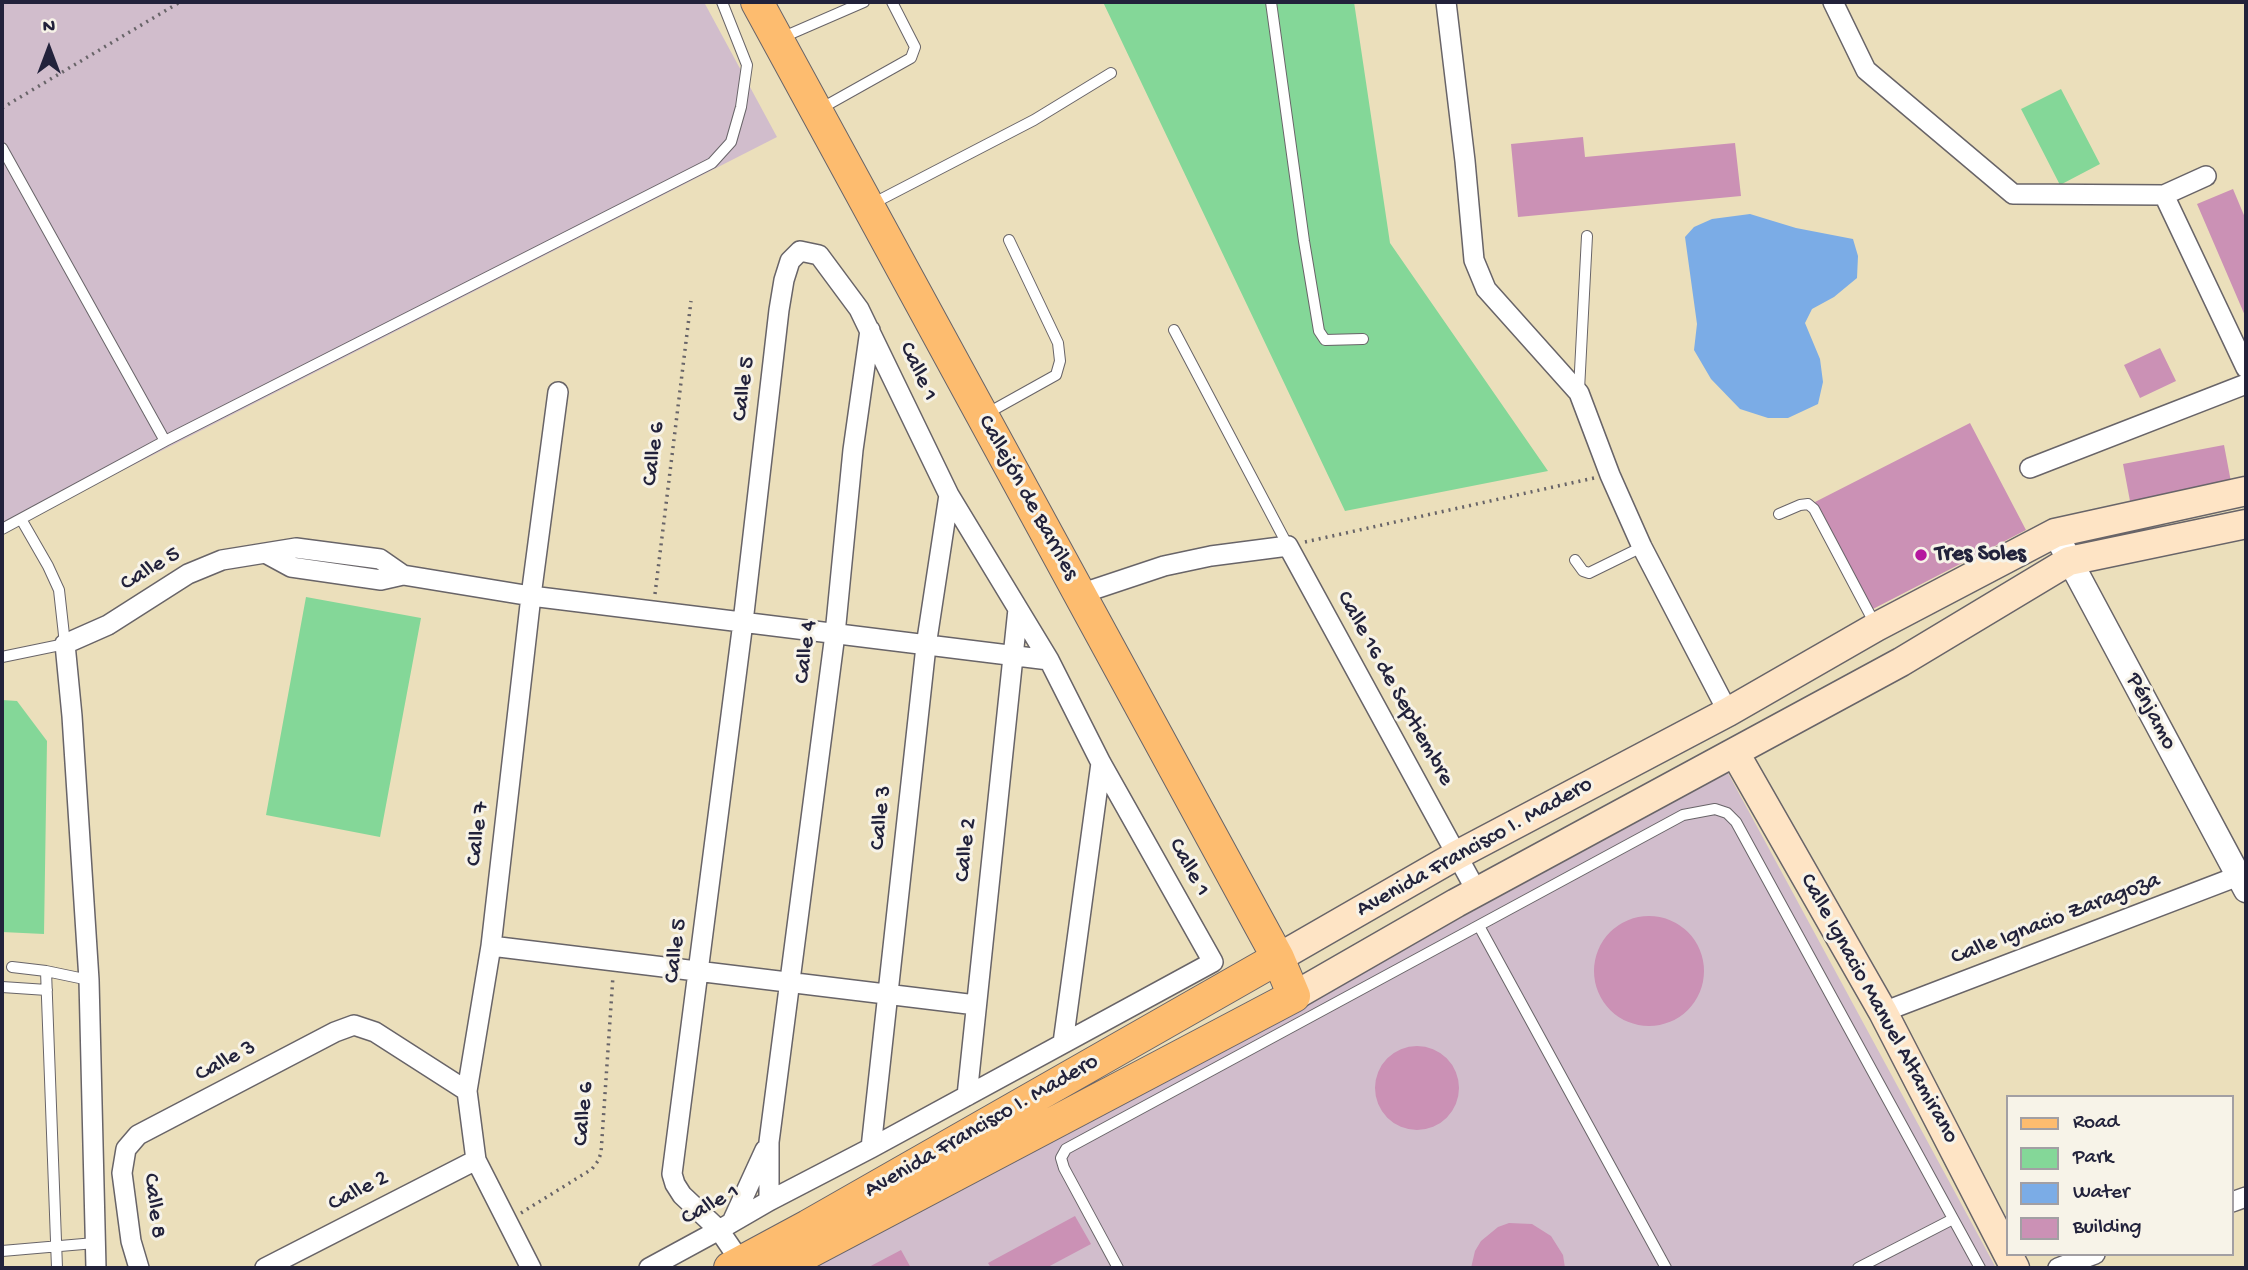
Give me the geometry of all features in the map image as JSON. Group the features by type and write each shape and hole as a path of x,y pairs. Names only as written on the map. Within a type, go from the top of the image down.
{"main road":[{"name":"Callejón de Barriles","path":"757,2 1278,958 1294,996"},
{"name":"Avenida Francisco I. Madero","path":"739,1266 1457,855 1728,712 1876,628 2055,533 2246,491"},
{"name":"Avenida Francisco I. Madero","path":"779,1268 1294,996 1478,892 1901,662 2069,561 2246,524"},
{"name":"Calle Ignacio Manuel Altamirano","path":"1735,753 1883,1012 2007,1252"}],"street":[{"path":"1446,2 1474,260 1486,289 1579,393 1610,475 1642,547 1728,712"},
{"path":"1833,2 1866,70 2013,194 2164,195 2206,176"},
{"path":"2164,195 2246,368"},
{"name":"Calle 1","path":"649,1268 1213,962 1101,763 1049,660 949,495 859,309 819,254 800,251"},
{"name":"Calle 5","path":"739,1266 725,1226 682,1195 672,1174 743,622 779,310 790,261 800,251"},
{"name":"Calle 4","path":"769,1201 769,1142 835,634 853,450 870,329"},
{"path":"2030,468 2246,384"},
{"name":"Calle 7","path":"531,1268 476,1160 467,1091 491,946 531,596 558,392"},
{"name":"Calle 3","path":"871,1148 926,646 949,495"},
{"name":"Pénjamo","path":"2055,533 2244,880"},
{"path":"1080,594 1164,566 1211,556 1288,546"},
{"name":"Calle 16 de Septiembre","path":"1288,546 1478,892"},
{"name":"Calle 5","path":"65,644 108,625 188,574 222,560 267,554 291,567 381,580 403,575 531,596 1049,660"},
{"name":"Calle 2","path":"967,1096 1018,609"},
{"path":"65,644 89,980 96,1268"},
{"path":"1063,1043 1101,763"},
{"name":"Calle Ignacio Zaragoza","path":"1883,1012 2244,880"},
{"path":"491,946 976,1005"},
{"name":"Calle 3","path":"126,1149 138,1135 335,1032 354,1025 375,1032 467,1091"},
{"name":"Calle 4","path":"725,1226 769,1142"},
{"name":"Calle 8","path":"126,1149 122,1173 131,1241 139,1268"},
{"name":"Calle 2","path":"265,1268 476,1160"},
{"path":"2058,1268 2090,1256"}],"lane":[{"path":"2,529 165,441 712,163 731,142 741,107 747,65 722,2"},
{"path":"778,40 864,2"},
{"path":"816,111 911,58 915,47 892,2"},
{"path":"1271,2 1319,331 1325,340 1363,339"},
{"path":"868,206 1034,120 1111,73"},
{"path":"2,149 165,441"},
{"path":"1579,393 1587,236"},
{"path":"982,416 1056,375 1060,361 1058,343 1009,240"},
{"path":"1174,330 1288,546"},
{"path":"1779,514 1800,505 1808,504 1814,509 1876,628"},
{"path":"2,657 65,644 59,590 21,519"},
{"path":"1575,560 1583,572 1589,573 1642,547"},
{"path":"1118,1268 1064,1168 1061,1158 1066,1149 1683,815 1715,809 1727,813 1743,834 1980,1268"},
{"path":"1479,926 1666,1268"},
{"path":"12,967 89,980"},
{"path":"46,971 57,1268"},
{"path":"2,987 47,990"},
{"path":"1858,1268 1953,1219"},
{"path":"2,1251 95,1243"}],"path":[{"path":"2,108 180,2"},
{"name":"Calle 6","path":"654,610 691,301"},
{"path":"1288,546 1610,475"},
{"name":"Calle 6","path":"507,1222 592,1169 598,1161 601,1153 614,960"}],"shaded area":[{"path":"2,2 704,2 777,137 2,532"},
{"path":"1728,773 1996,1268 814,1268"}],"green space":[{"path":"1103,2 1354,2 1390,243 1548,471 1345,511"},
{"path":"2061,89 2100,164 2060,185 2021,109"},
{"path":"306,597 421,618 380,837 266,815"},
{"path":"2,700 17,701 47,741 44,934 2,932"}],"water":[{"path":"1750,214 1796,228 1853,239 1858,256 1857,278 1834,297 1812,309 1805,323 1820,359 1823,382 1818,404 1788,418 1768,418 1740,409 1711,379 1694,350 1697,324 1685,237 1694,227 1712,219"}],"building":[{"path":"1583,137 1585,157 1735,143 1741,196 1518,217 1511,144"},
{"path":"2233,189 2246,220 2246,318 2197,204"},
{"path":"2160,348 2176,381 2140,398 2124,365"},
{"path":"1970,423 2026,530 1871,610 1815,502"},
{"path":"2224,445 2231,482 2130,501 2123,464"},
{"path":"1649,916 1670,920 1688,932 1700,950 1704,971 1700,992 1688,1010 1670,1022 1649,1026 1628,1022 1610,1010 1598,992 1594,971 1598,950 1610,932 1628,920"},
{"path":"1417,1046 1433,1049 1447,1058 1456,1072 1459,1088 1456,1104 1447,1118 1433,1127 1417,1130 1401,1127 1387,1118 1378,1104 1375,1088 1378,1072 1387,1058 1401,1049"},
{"path":"1075,1216 1091,1244 1046,1268 991,1268 988,1263"},
{"path":"1509,1223 1532,1224 1551,1236 1563,1255 1565,1268 1471,1268 1475,1251 1481,1241 1498,1227"},
{"path":"901,1250 911,1268 867,1268"}],"place":[{"name":"Tres Soles","path":"1921,555"}]}
